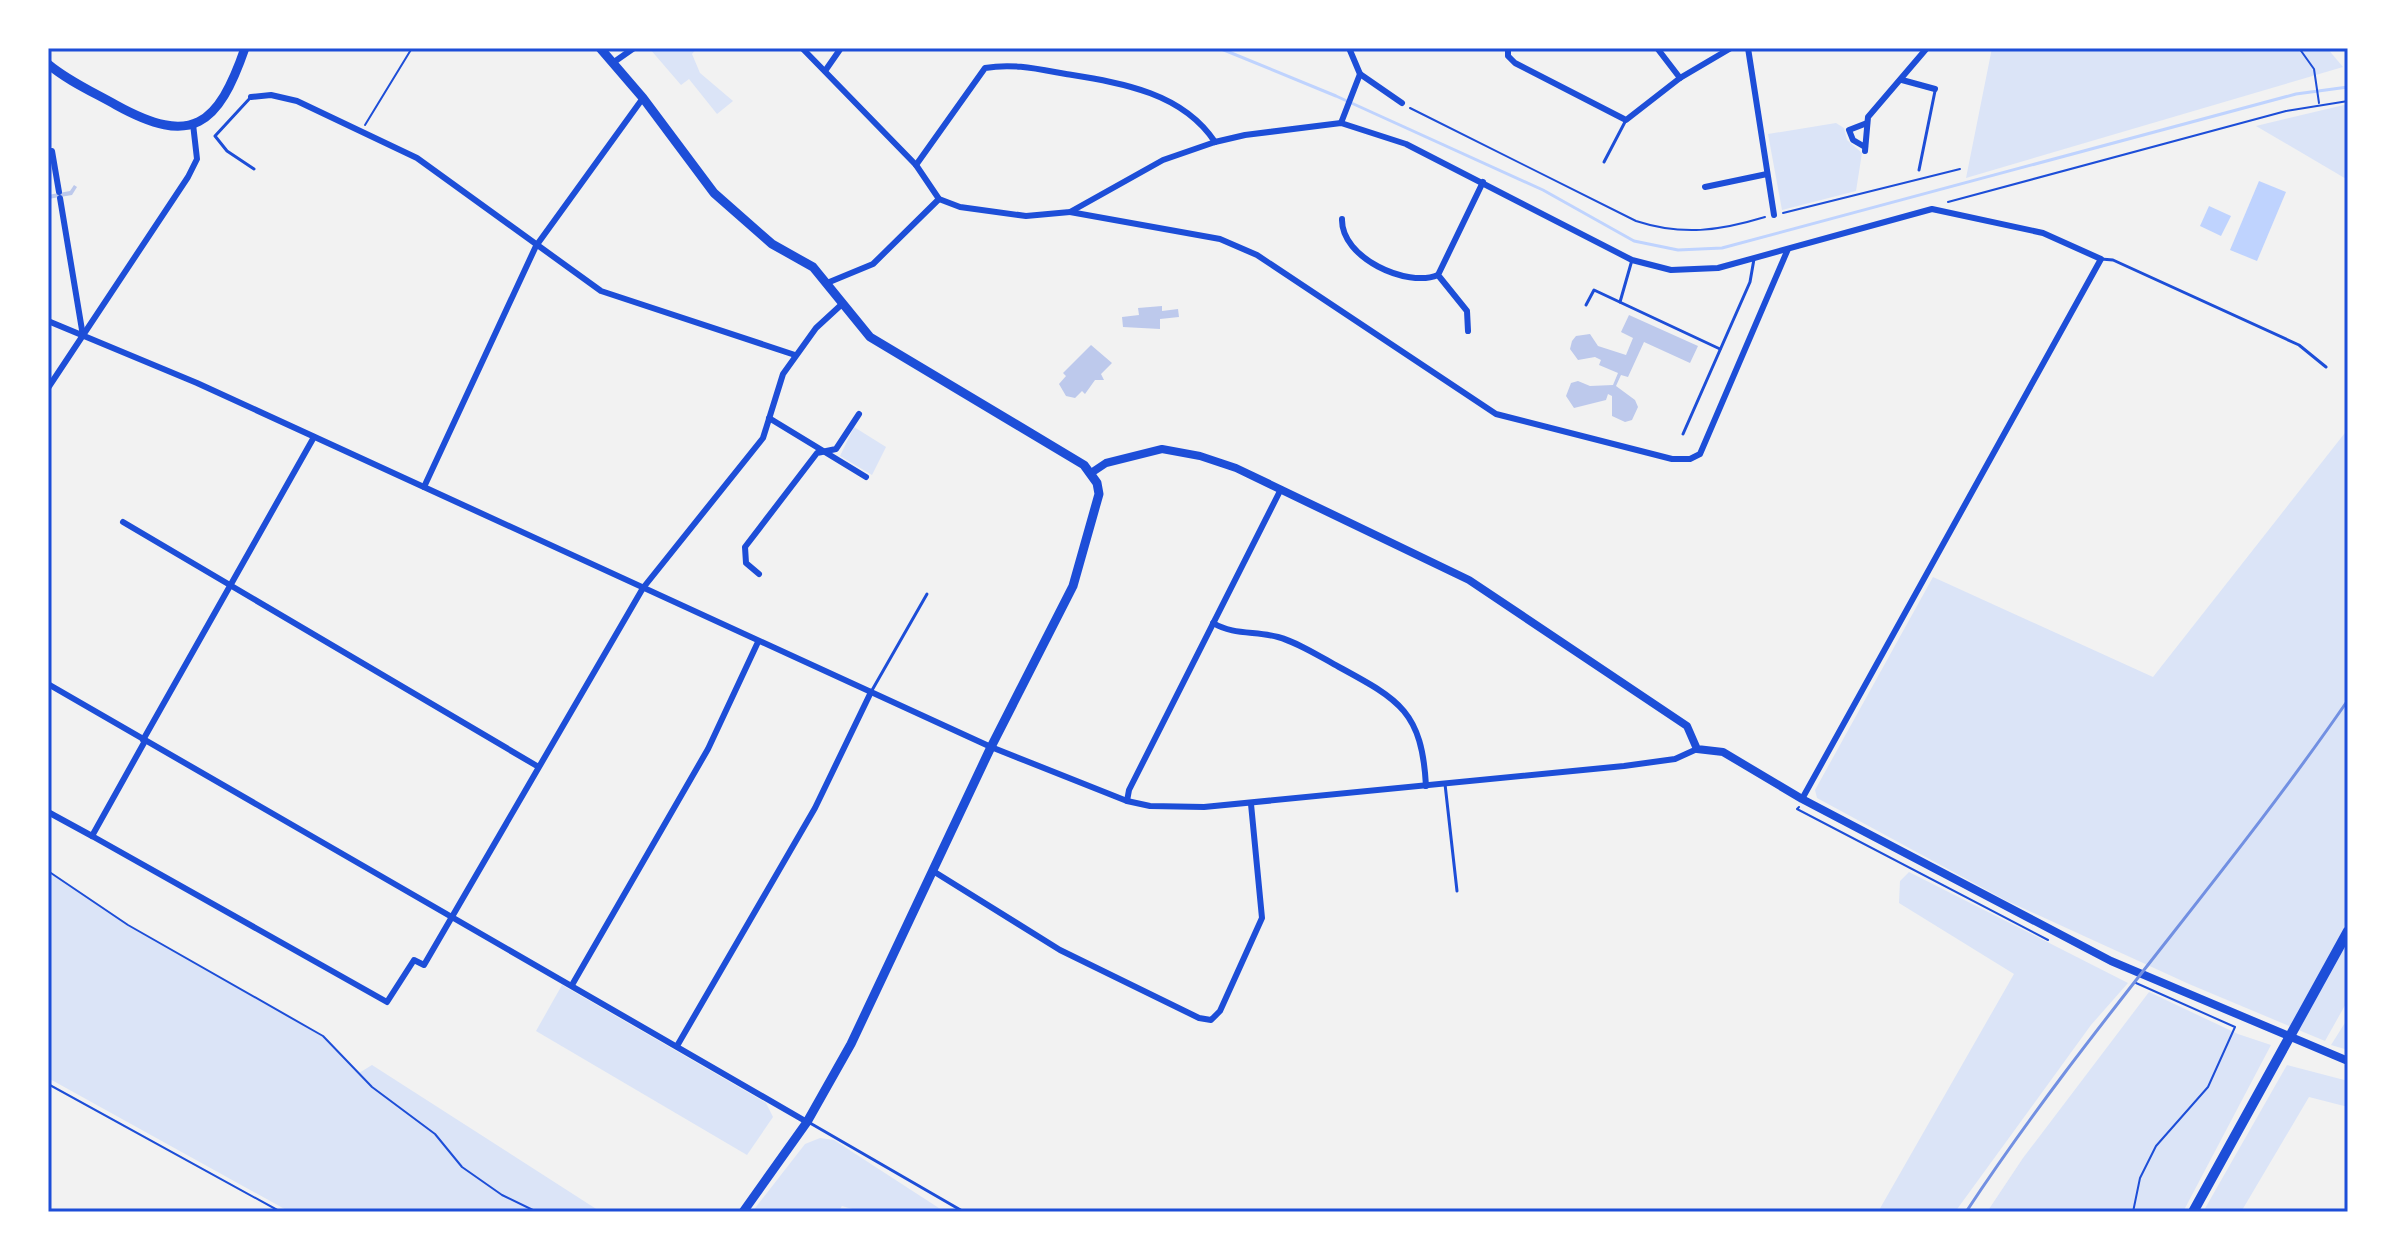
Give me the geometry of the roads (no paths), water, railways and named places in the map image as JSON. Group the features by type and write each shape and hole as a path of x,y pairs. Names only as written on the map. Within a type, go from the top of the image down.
{"main road":[{"path":"48,64 145,121 167,128 193,124 217,107 245,48"},
{"path":"600,48 643,98 714,193 742,221 772,244 813,267 870,337 1084,465 1091,473 1099,494 1073,586 991,747 845,1056 807,1122 743,1212"},
{"path":"2193,1210 2348,931"}],"street":[{"path":"614,62 634,48"},
{"path":"802,48 916,165 939,199 960,207 1026,216 1070,212 1229,243 1257,255 1496,414 1672,459 1690,459 1700,454 1788,249"},
{"path":"825,71 841,48"},
{"path":"1349,48 1360,74 1402,103"},
{"path":"1508,48 1508,56 1626,120 1680,78 1731,48"},
{"path":"1657,48 1680,78"},
{"path":"1748,48 1774,215"},
{"path":"1867,123 1849,130 1853,140 1865,149 1868,117 1927,48"},
{"path":"916,165 985,68 1009,64 1133,85 1193,117 1215,142"},
{"path":"1341,123 1360,74"},
{"path":"1902,80 1935,89"},
{"path":"251,97 271,95 297,101 417,158 601,291 795,355"},
{"path":"424,487 536,246 643,98"},
{"path":"1070,212 1163,160 1215,142 1245,135 1341,123 1406,144 1632,260 1693,271 1754,259 1867,224 1932,209 2043,233 2101,259 1802,799"},
{"path":"48,388 188,177 197,159 193,124"},
{"path":"52,151 83,336"},
{"path":"1705,187 1767,174"},
{"path":"1342,219 1347,240 1361,257 1420,280 1438,275 1483,182"},
{"path":"827,283 873,264 939,199"},
{"path":"1438,275 1467,311 1468,331"},
{"path":"48,812 387,1002 414,960 424,965 643,588 763,438 783,374 816,328 841,305"},
{"path":"48,321 314,437 991,747 1127,801 1180,808 1251,804 1662,761 1691,754 1697,749 1723,752 1802,799 2111,961 2348,1061"},
{"path":"759,574 746,563 745,547 817,453 836,449 859,414"},
{"path":"769,418 866,477"},
{"path":"92,836 229,584 314,437"},
{"path":"1091,473 1106,463 1162,449 1200,456 1282,488 1505,602 1687,726 1697,749"},
{"path":"1127,801 1129,790 1282,488"},
{"path":"123,522 537,766"},
{"path":"1213,623 1227,631 1253,632 1299,645 1398,700 1420,734 1426,786"},
{"path":"572,985 708,749 758,642"},
{"path":"48,684 807,1122"},
{"path":"677,1046 815,808 871,692"},
{"path":"933,871 1060,950 1199,1018 1211,1020 1220,1011 1261,926 1251,804"}],"lane":[{"path":"1919,170 1935,89"},
{"path":"251,97 215,136 227,151 254,169"},
{"path":"1604,162 1626,120"},
{"path":"1683,434 1750,282 1754,259"},
{"path":"2101,259 2113,260 2299,345 2326,367"},
{"path":"1620,302 1632,260"},
{"path":"1586,305 1594,290 1720,349"},
{"path":"871,692 927,594"},
{"path":"1445,784 1457,891"},
{"path":"807,1122 964,1212"}],"water":[{"path":"2259,181 2286,192 2257,261 2230,250"},
{"path":"2209,206 2231,216 2221,236 2200,226"}],"waterway":[{"path":"1219,48 1336,96 1543,190 1634,241 1678,250 1722,248 2296,94 2348,87"}],"railway":[{"path":"1966,1212 2058,1082 2254,829 2348,700"}]}
